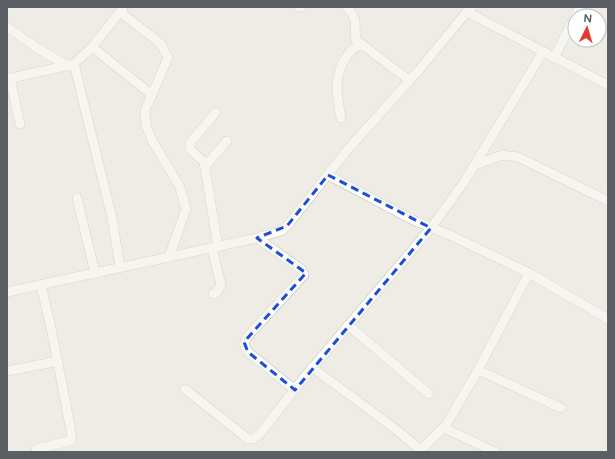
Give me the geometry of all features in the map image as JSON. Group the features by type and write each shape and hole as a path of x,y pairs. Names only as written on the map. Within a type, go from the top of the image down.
{"street":[{"path":"347,7 355,18 356,40 409,80"},
{"path":"20,124 9,78 71,65 92,47 122,9 160,44 168,58 145,110 146,126 180,187 186,209 169,257"},
{"path":"7,292 258,238 281,231 287,226 349,148 469,10 554,58 608,85"},
{"path":"7,27 40,50 71,65 112,218 120,267"},
{"path":"554,58 567,32"},
{"path":"341,118 337,90 338,74 343,62 352,49 363,45"},
{"path":"92,47 152,95"},
{"path":"184,389 250,440 259,434 348,325 431,228 464,182 543,52"},
{"path":"213,294 216,293 221,285 205,166 202,159 190,149 190,143 216,112"},
{"path":"205,166 227,141"},
{"path":"473,166 502,155 518,157 608,201"},
{"path":"328,175 413,220 457,238 529,273 608,319"},
{"path":"77,198 95,272"},
{"path":"258,238 301,270 304,274 247,337 244,342 245,348 295,390"},
{"path":"313,368 420,451 444,428 478,370 529,273"},
{"path":"36,449 70,442 72,436 58,361 41,285"},
{"path":"348,325 429,394"},
{"path":"8,371 58,361"},
{"path":"478,370 561,408"},
{"path":"444,428 492,452"}],"highlighted area":[{"path":"328,175 431,228 295,390 248,352 244,342 306,273 257,238 287,226"}]}
